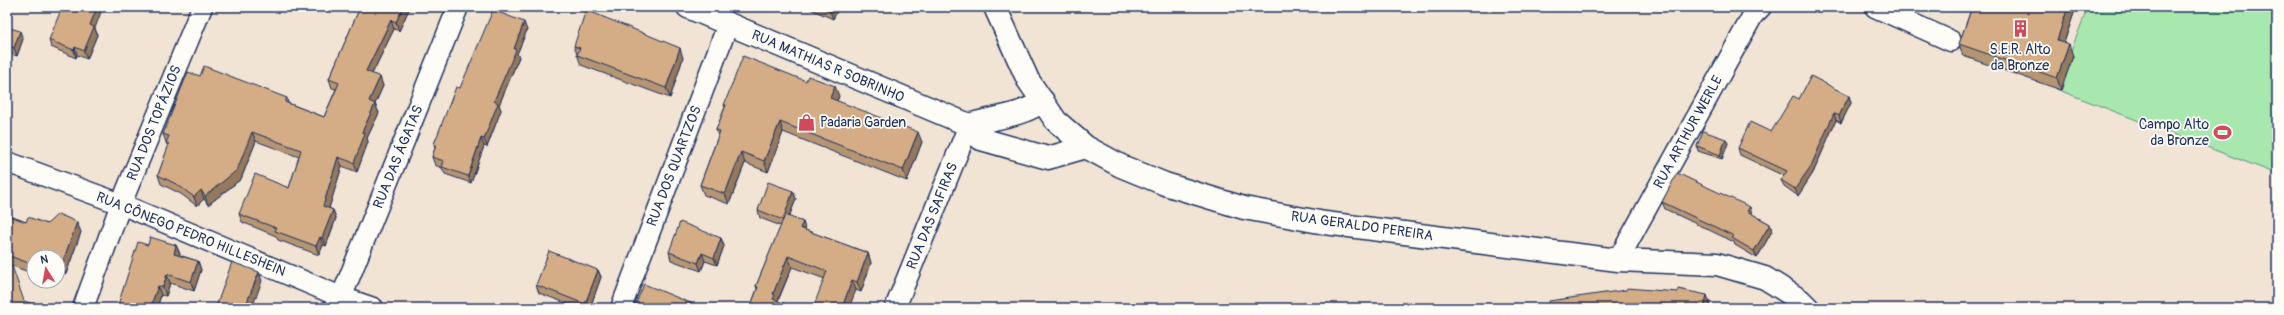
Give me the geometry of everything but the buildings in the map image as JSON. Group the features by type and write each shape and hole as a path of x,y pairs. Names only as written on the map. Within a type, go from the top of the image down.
{"main road":[{"name":"RUA MATHIAS R SOBRINHO","path":"688,7 969,125 981,139 1048,158 1086,147"},
{"name":"RUA GERALDO PEREIRA","path":"995,7 1028,80 1056,121 1086,147 1121,166 1165,184 1244,208 1325,222 1618,260 1717,264 1764,278 1800,300 1808,308"},
{"path":"969,125 992,118 1020,114 1042,102"}],"street":[{"name":"RUA DOS TOPÁZIOS","path":"83,308 121,204 202,7"},
{"name":"RUA DAS ÁGATAS","path":"339,302 458,7"},
{"name":"RUA ARTHUR WERLE","path":"1618,260 1753,15 1762,7"},
{"path":"1875,7 1951,41"},
{"name":"RUA DOS QUARTZOS","path":"620,308 728,24"},
{"name":"RUA DAS SAFIRAS","path":"895,308 969,125"},
{"name":"RUA CÔNEGO PEDRO HILLESHEIN","path":"7,162 121,204 339,302 373,308"}],"green space":[{"name":"Campo Alto da Bronze","path":"2088,7 2277,7 2277,174 2056,89"}],"place":[{"name":"S.E.R. Alto da Bronze","path":"2020,29"},
{"name":"Padaria Garden","path":"807,122"},
{"name":"Campo Alto da Bronze","path":"2222,132"}]}
